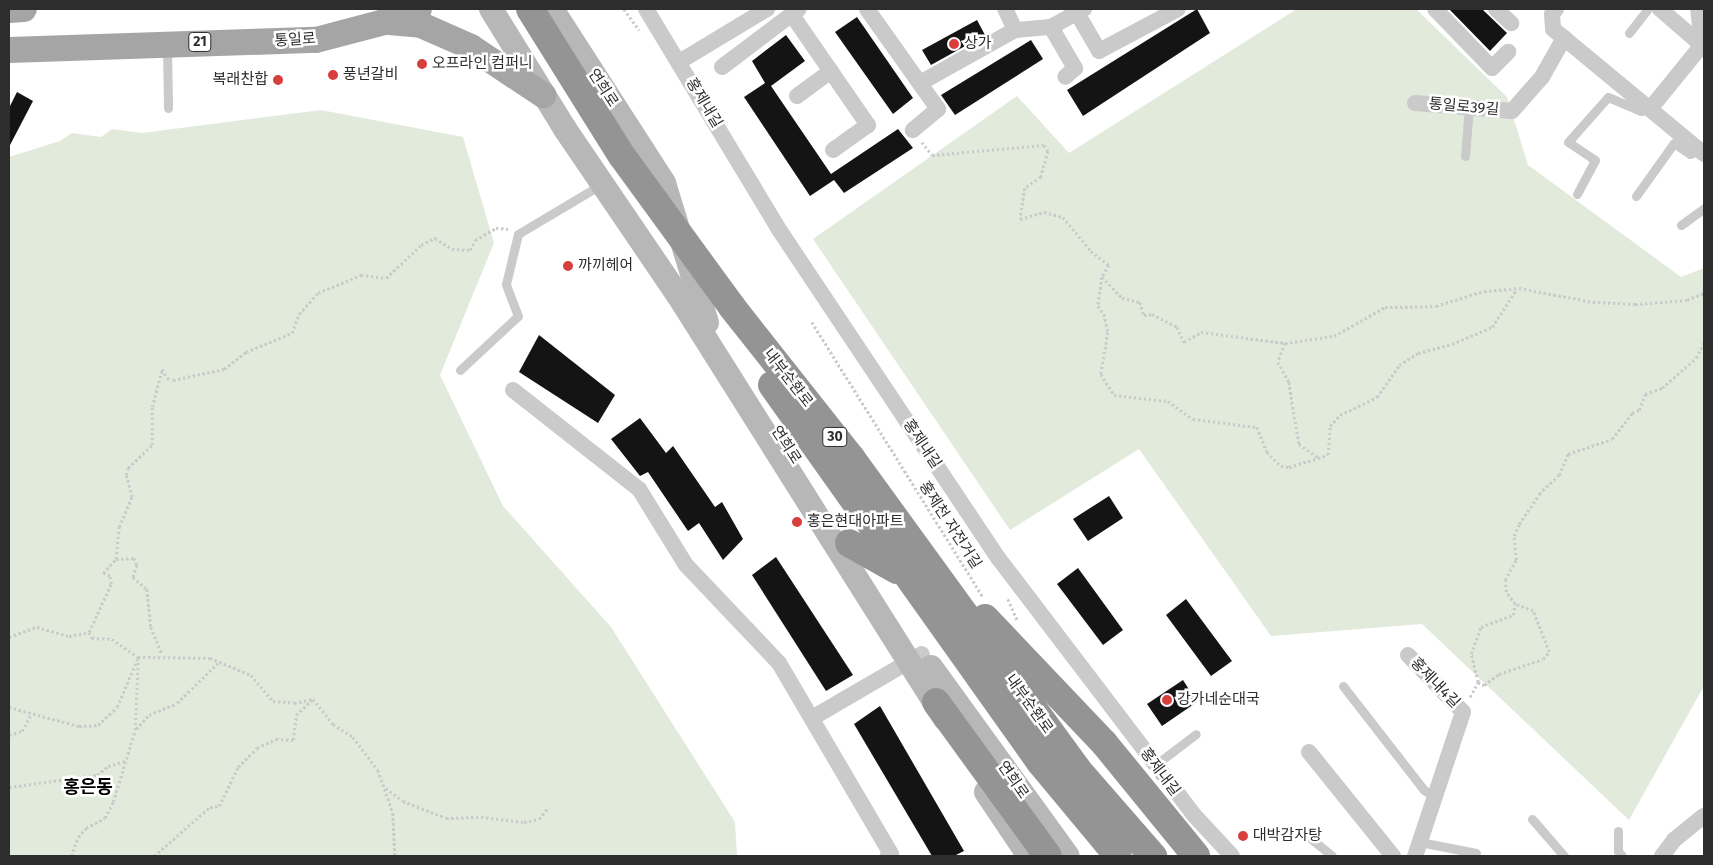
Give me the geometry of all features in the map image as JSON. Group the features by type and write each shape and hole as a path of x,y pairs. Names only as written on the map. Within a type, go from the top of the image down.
{"highway":[{"name":"내부순환로","path":"510,9 609,166 728,322 1040,762 1118,856"},
{"name":"내부순환로","path":"530,9 622,156 732,307 852,459 1077,769 1153,856"},
{"path":"849,543 983,616 1104,743 1196,856"},
{"path":"936,702 1037,850"}],"main road":[{"path":"9,10 24,9"},
{"name":"통일로","path":"9,50 166,43 316,40 388,22 419,9"},
{"path":"491,9 543,95 678,295 915,658 936,702"},
{"name":"연희로","path":"552,9 664,183 705,320 849,543 915,658 1068,856"},
{"path":"388,22 421,26 471,47 543,95"}],"street":[{"name":"홍제내길","path":"646,9 780,231 999,559 1193,814 1232,856"},
{"path":"679,62 767,9"},
{"path":"867,9 938,110 913,130"},
{"path":"1005,9 1015,30"},
{"path":"920,84 1015,30 1051,27 1080,11 1100,52 1178,9"},
{"path":"1434,9 1492,68 1508,52"},
{"path":"1496,9 1511,23"},
{"path":"1556,9 1552,14 1553,29 1702,152"},
{"path":"1660,9 1703,46"},
{"path":"1650,109 1703,46 1698,9"},
{"path":"722,67 796,12 831,71 868,125 832,150"},
{"path":"1051,27 1075,68 1065,77"},
{"name":"통일로39길","path":"1415,103 1512,111 1542,76 1564,38"},
{"path":"797,96 831,71"},
{"path":"513,390 639,489 686,565 779,663 891,854 888,856"},
{"name":"홍제내4길","path":"1408,655 1463,712 1417,849"},
{"path":"812,718 915,658"},
{"path":"1309,752 1393,856"},
{"path":"1662,856 1674,840 1704,816"}],"lane":[{"path":"1629,33 1648,9"},
{"path":"166,43 168,108"},
{"path":"1577,194 1595,160 1568,142 1608,97 1641,111 1650,109"},
{"path":"1464,156 1469,107"},
{"path":"1636,196 1674,143 1690,154 1702,152"},
{"path":"460,370 518,316 506,284 518,234 602,183"},
{"path":"1681,225 1704,208"},
{"path":"1343,686 1424,790 1434,797"},
{"path":"1155,765 1196,734"},
{"path":"1532,819 1564,856"},
{"path":"1618,831 1618,851 1622,856"},
{"path":"1310,838 1332,856"},
{"name":"홍제내4길","path":"1417,849 1476,853"}],"path":[{"path":"913,130 932,155 1044,145 1048,151 1041,177 1025,188 1020,219 1044,212 1063,217 1091,251 1110,265 1102,277 1098,306 1104,314 1108,332 1101,374 1114,395 1168,401 1193,419 1257,427 1267,452 1281,466 1310,463 1328,455 1330,426 1340,416 1377,397 1399,365 1418,353 1452,344 1492,327 1519,288"},
{"path":"89,632 111,584 110,576 103,573 116,560 120,527 132,497 126,475 128,468 152,446 152,407 162,369 166,378 173,380 224,368 246,352 292,333 299,314 318,293 361,275 386,278 421,245 435,238 452,249 470,250 475,240 496,228 526,230"},
{"path":"1102,277 1122,298 1140,302 1144,315 1152,314 1176,326 1184,342 1201,332 1286,343 1334,336 1385,306 1436,306 1484,291 1519,288 1592,302 1635,304 1687,300 1704,293"},
{"name":"홍제천 자전거길","path":"812,322 987,604"},
{"path":"1478,682 1484,685 1499,674 1543,659 1549,652 1532,611 1515,604 1506,592 1505,580 1516,560 1514,536 1539,494 1558,475 1568,454 1612,440 1632,413 1639,410 1645,394 1662,388 1696,358 1704,342"},
{"path":"1286,343 1278,362 1289,382 1300,444 1318,458"},
{"path":"116,560 134,558 137,564 133,577 147,589 151,627 162,654"},
{"path":"1463,712 1478,682 1471,654 1481,627 1513,615 1515,604"},
{"path":"9,636 37,627 69,636 89,632"},
{"path":"89,632 92,638 112,639 138,656 162,654 196,656 251,675 273,701 313,699"},
{"path":"9,707 30,715 79,726 98,725 117,707 138,656"},
{"path":"71,856 86,828 105,818 127,761 135,730 138,656"},
{"path":"135,730 150,715 177,703 218,663"},
{"path":"313,699 333,724 353,737 378,770 393,813 395,856"},
{"path":"154,856 210,807 219,806 238,767 257,748 276,739 293,740 296,716 313,699"},
{"path":"9,735 22,731 30,715"},
{"path":"9,787 97,775 108,766 127,761"},
{"path":"385,787 403,801 446,818 481,816 524,822 539,819 547,809"}],"shaded area":[{"path":"1297,9 1416,9 1507,97 1528,165 1681,277 1704,268 1704,686 1629,820 1422,624 1271,636 1139,449 1010,530 813,239 1017,96 1069,153"},
{"path":"321,110 463,137 494,243 440,375 503,506 611,627 735,822 737,856 9,856 9,157 60,141 72,133 101,137 112,129 142,133"}],"building":[{"path":"1197,9 1210,33 1083,116 1067,90"},
{"path":"1449,9 1482,9 1507,33 1490,51"},
{"path":"857,17 913,98 893,114 835,32"},
{"name":"상가","path":"977,20 985,35 931,65 922,50"},
{"path":"786,35 805,61 771,86 831,174 898,129 913,148 844,193 834,180 810,196 744,97 765,83 752,61"},
{"path":"1031,40 1043,59 955,115 941,95"},
{"path":"17,92 33,101 9,147 9,108"},
{"path":"539,335 615,395 598,423 519,372"},
{"path":"640,418 666,453 673,446 715,507 722,502 743,539 723,560 699,523 688,531 648,472 640,476 611,439"},
{"path":"1109,496 1123,518 1088,541 1073,519"},
{"path":"776,557 853,675 826,691 752,575"},
{"path":"1078,568 1123,630 1103,645 1057,584"},
{"path":"1186,599 1232,661 1211,676 1166,615"},
{"path":"1183,680 1197,702 1162,726 1147,704"},
{"path":"880,706 964,851 954,856 932,856 854,724"}],"place":[{"name":"상가","path":"954,44"},
{"name":"오프라인 컴퍼니","path":"422,64"},
{"name":"풍년갈비","path":"333,75"},
{"name":"복래찬합","path":"278,80"},
{"name":"까끼헤어","path":"568,266"},
{"name":"홍은현대아파트","path":"797,522"},
{"name":"강가네순대국","path":"1167,700"},
{"name":"대박감자탕","path":"1243,836"}],"district":[{"name":"홍은동","path":"88,787"}]}
